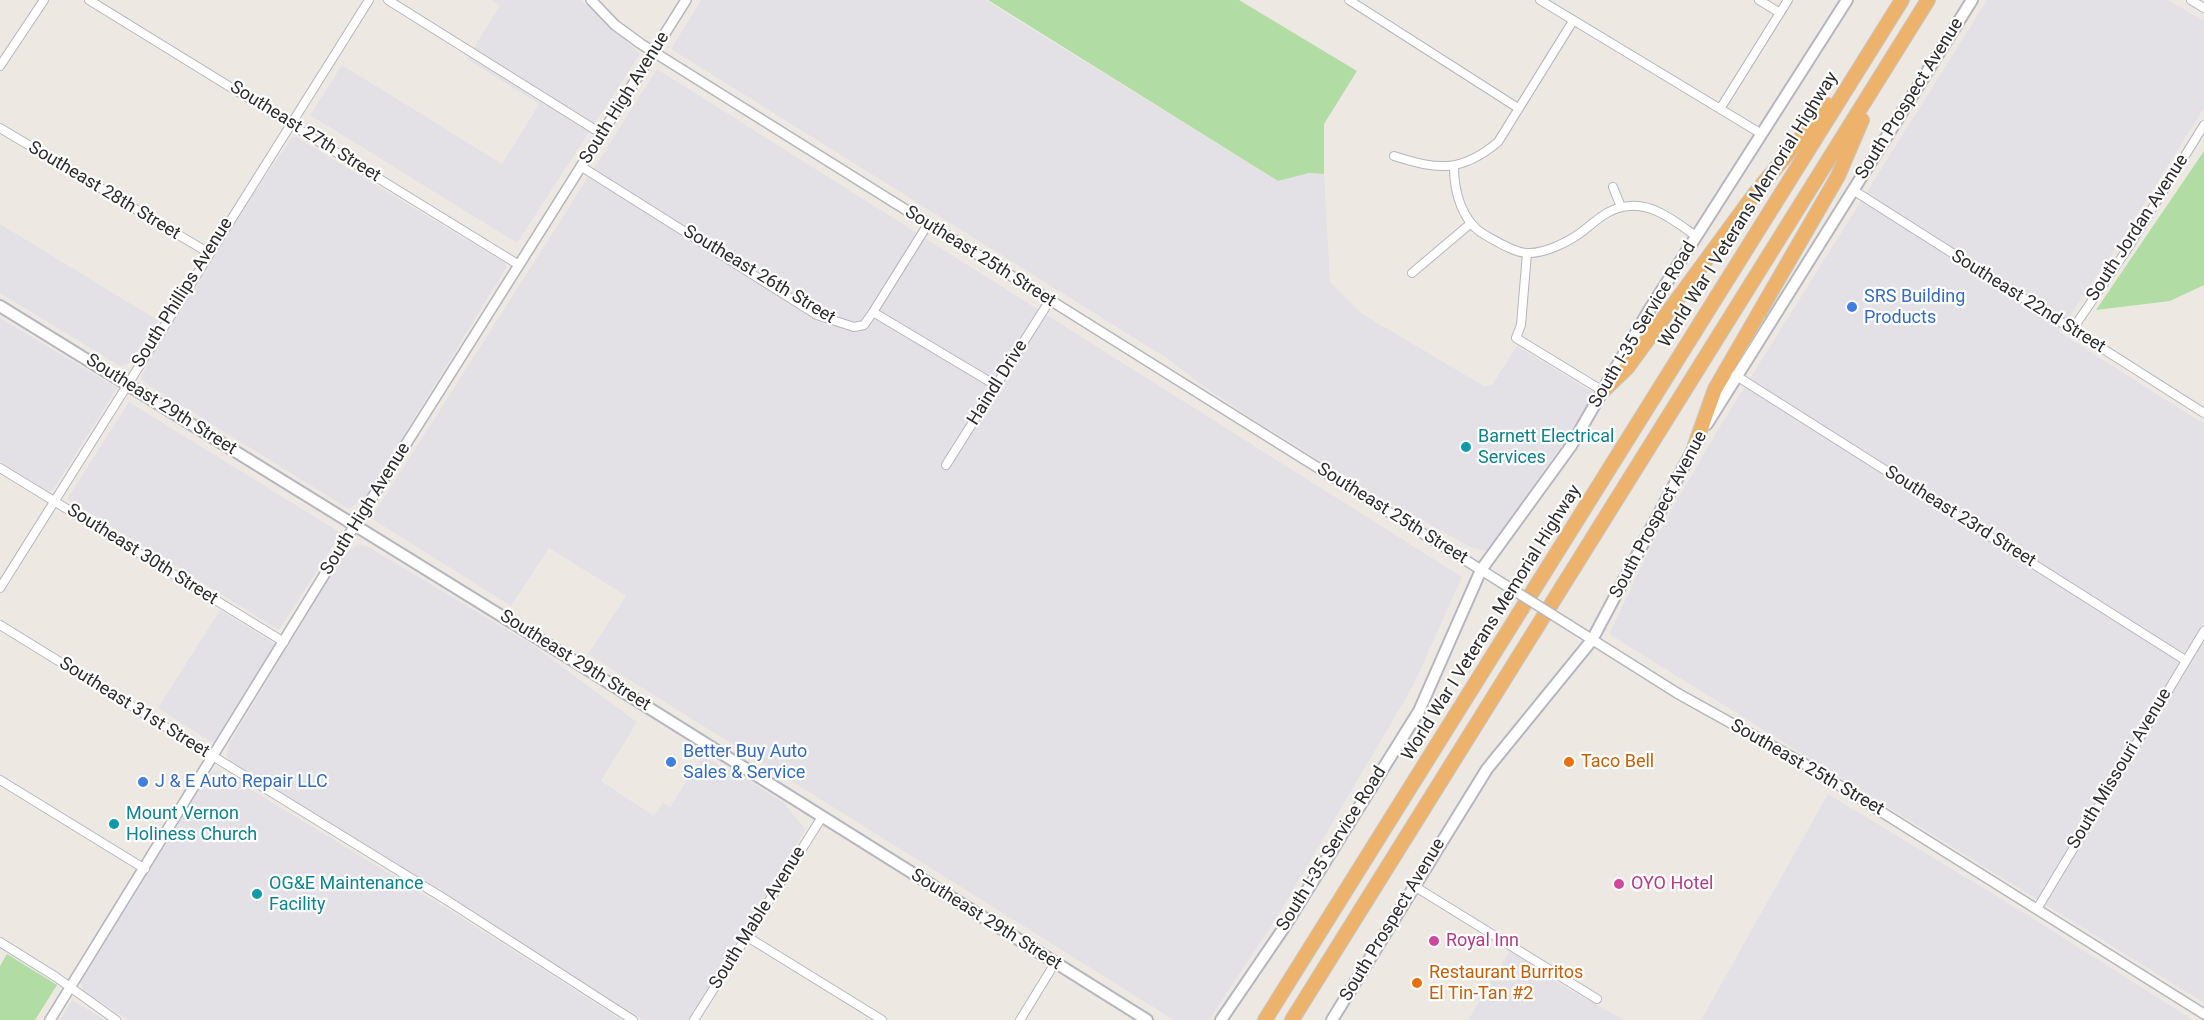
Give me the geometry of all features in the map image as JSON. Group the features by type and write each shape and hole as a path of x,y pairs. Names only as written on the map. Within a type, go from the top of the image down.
{"highway":[{"name":"World War I Veterans Memorial Highway","path":"1265,1020 1902,0"},
{"path":"1293,1020 1928,0"},
{"path":"1603,391 1627,368 1756,192 1862,64"},
{"path":"1695,446 1711,396 1839,176 1880,79"}],"main road":[{"name":"South I-35 Service Road","path":"1221,1020 1282,929 1419,711 1481,570 1571,446 1696,236 1847,0"},
{"name":"South Prospect Avenue","path":"1332,1020 1487,770 1592,640 1695,446 1736,375 1972,0"},
{"name":"Southeast 29th Street","path":"0,306 1147,1020"}],"street":[{"path":"0,66 44,0"},
{"name":"Southeast 27th Street","path":"89,0 519,265"},
{"name":"South Phillips Avenue","path":"0,588 369,0"},
{"path":"388,0 602,134"},
{"name":"Southeast 25th Street","path":"591,0 615,25 653,52 1677,693 1810,767 2204,1014"},
{"name":"South High Avenue","path":"50,1020 355,525 686,0"},
{"path":"1349,0 1518,108"},
{"path":"1540,0 1760,133"},
{"path":"1759,0 1780,13"},
{"path":"1720,109 1788,0"},
{"path":"2191,0 2204,8"},
{"path":"1394,156 1433,166 1454,167 1482,155 1497,142 1573,21"},
{"name":"South Jordan Avenue","path":"2072,330 2126,251 2204,125"},
{"name":"Southeast 28th Street","path":"0,128 209,253"},
{"name":"Southeast 26th Street","path":"582,167 817,315 854,327 864,325 873,312"},
{"path":"1454,167 1454,186 1470,224 1493,240 1527,254 1568,241 1608,211 1621,207 1644,206 1659,212 1696,236"},
{"path":"1613,187 1621,207"},
{"name":"Southeast 22nd Street","path":"1853,190 2204,413"},
{"path":"928,224 873,312 997,386"},
{"path":"1412,273 1470,224"},
{"path":"1527,254 1521,325 1516,338 1603,391"},
{"name":"Haindl Drive","path":"946,465 1050,300"},
{"name":"Southeast 23rd Street","path":"1736,375 2185,660"},
{"name":"Southeast 30th Street","path":"0,468 284,642"},
{"name":"Southeast 31st Street","path":"0,625 448,901 633,1020"},
{"name":"South Missouri Avenue","path":"2037,909 2204,631"},
{"path":"0,780 145,869"},
{"name":"South Mable Avenue","path":"694,1020 822,817"},
{"path":"1414,886 1597,999"},
{"path":"746,936 882,1020"},
{"path":"0,942 116,1020"},
{"path":"1020,1020 1055,963"}],"shaded area":[{"path":"491,0 581,0 640,54 517,243 310,115 342,65 502,164 539,104 467,59 500,6"},
{"path":"701,0 985,0 1278,181 1309,173 1324,174 1330,282 1362,314 1484,386 1492,385 1517,346 1592,392 1587,408 1498,537 1486,551 1472,548 1369,491 1253,419 1203,386 1168,359 671,49"},
{"path":"1987,0 2168,0 2204,21 2204,108 2122,239 2059,332 2204,424 2204,1003 1609,634 1654,540 1719,428"},
{"path":"657,69 1462,577 1413,686 1274,922 1209,1020 1174,1020 588,654 626,596 549,548 511,606 371,518"},
{"path":"292,137 296,137 505,263 506,268 367,496 349,509 145,383 141,377 164,333 219,245"},
{"path":"0,224 159,321 128,364 120,366 0,293"},
{"path":"0,318 117,388 53,490 47,491 0,461"},
{"path":"129,402 341,533 279,630 67,499"},
{"path":"358,544 367,546 534,646 637,722 601,781 654,816 663,803 670,807 702,756 743,777 784,803 804,828 805,831 689,1020 644,1020 230,761 226,755 230,742 343,555"},
{"path":"220,610 275,644 213,743 158,708"},
{"path":"219,770 462,918 622,1020 129,1020 84,992 80,980 209,774"},
{"path":"1828,794 2026,914 2193,1020 1701,1020"},
{"path":"1510,951 1568,989 1624,1020 1468,1020"},
{"path":"72,1000 105,1020 60,1020"}],"green space":[{"path":"988,0 1239,0 1357,71 1324,124 1324,174 1309,173 1278,181"},
{"path":"2204,151 2204,285 2170,301 2096,310"},
{"path":"7,954 57,985 35,1020 0,1020 0,966"}],"place":[{"name":"SRS Building Products","path":"1852,307"},
{"name":"Barnett Electrical Services","path":"1466,447"},
{"name":"Better Buy Auto Sales & Service","path":"671,762"},
{"name":"Taco Bell","path":"1569,762"},
{"name":"J & E Auto Repair LLC","path":"143,782"},
{"name":"Mount Vernon Holiness Church","path":"114,824"},
{"name":"OYO Hotel","path":"1619,884"},
{"name":"OG&E Maintenance Facility","path":"257,894"},
{"name":"Royal Inn","path":"1434,941"},
{"name":"Restaurant Burritos El Tin-Tan #2","path":"1417,983"}]}
